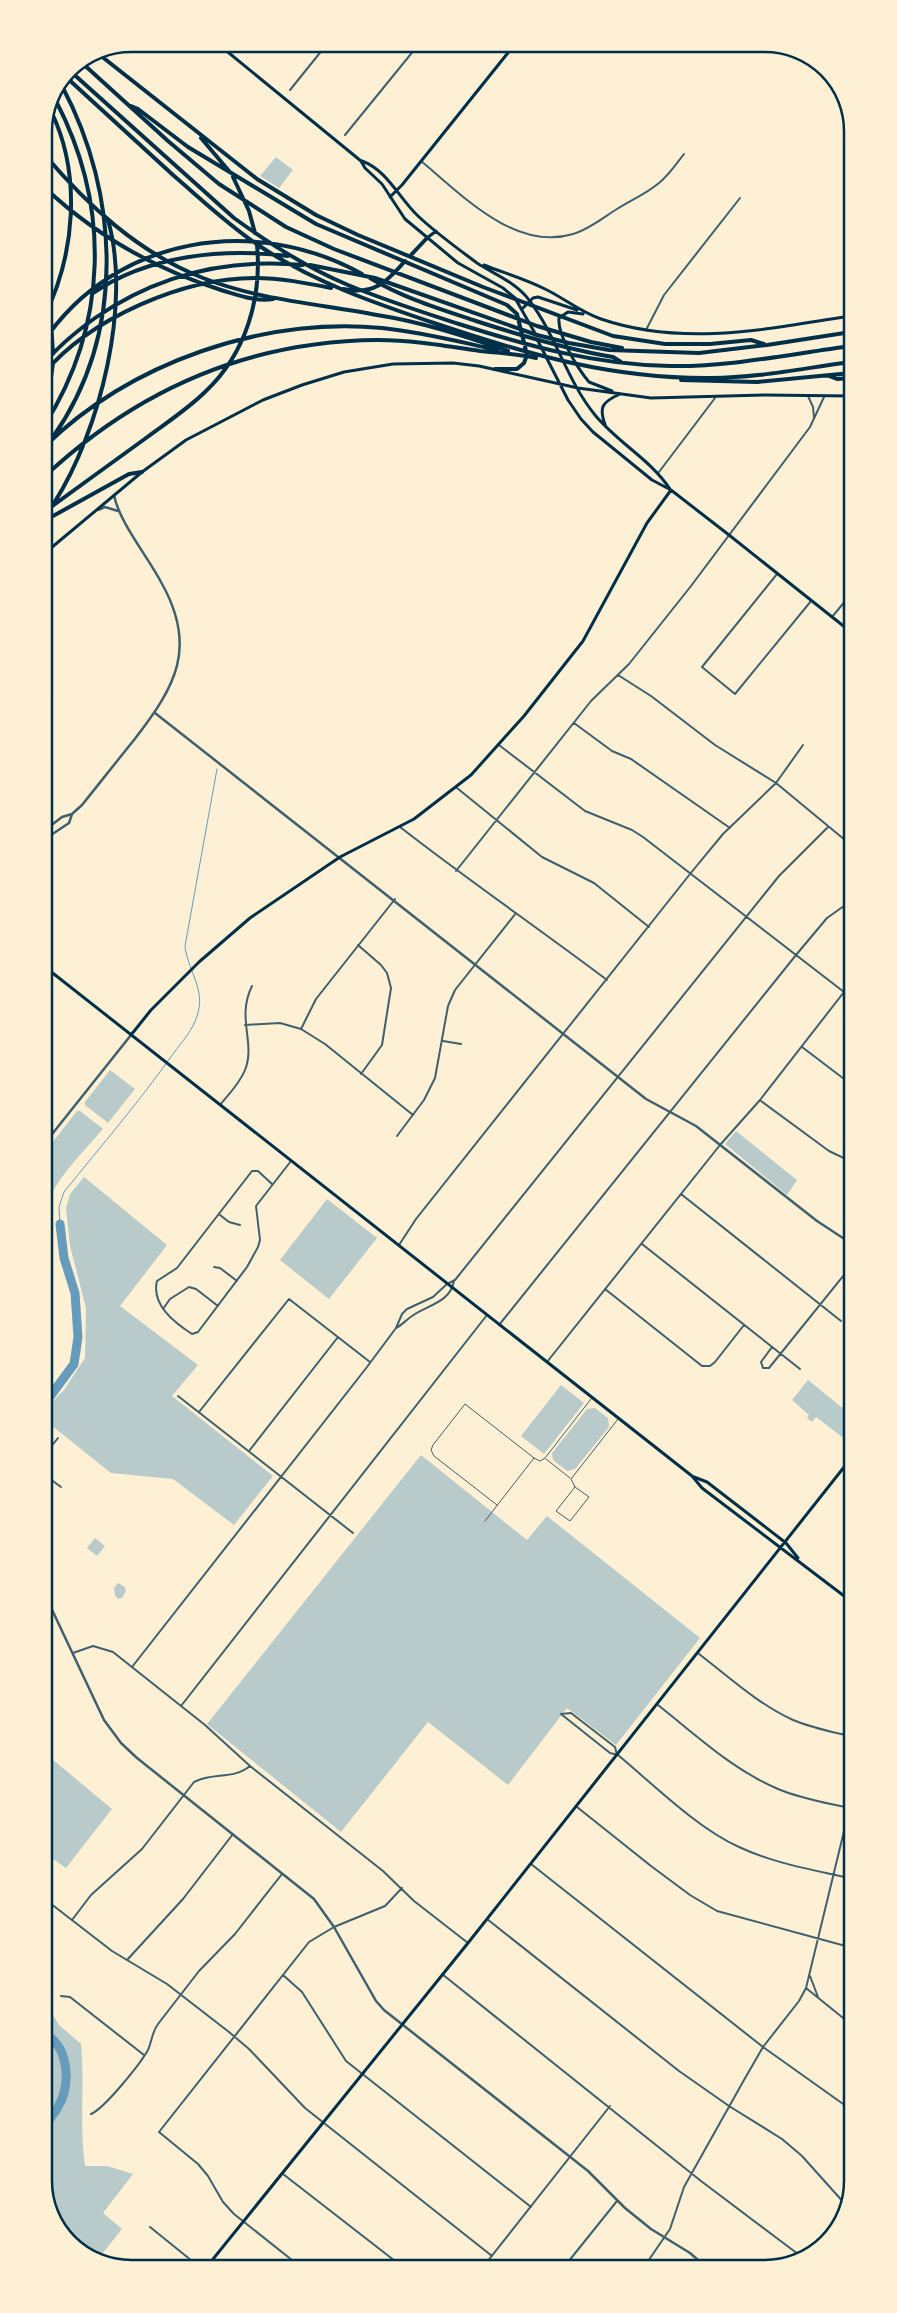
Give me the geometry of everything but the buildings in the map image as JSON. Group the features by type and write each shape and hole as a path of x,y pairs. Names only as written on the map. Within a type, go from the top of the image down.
{"highway":[{"path":"104,58 257,179 316,216 483,287 602,332 630,340 664,344 710,344 751,340 767,345"},
{"path":"87,67 189,160 248,204 310,239 537,326 626,350"},
{"path":"76,76 227,212 260,237 305,264 365,292 523,344 588,358 623,363 669,366 724,365 844,347"},
{"path":"71,82 209,206 242,234 280,260 322,282 363,300 533,355"},
{"path":"53,434 73,402 92,357 101,321 106,284 107,231 100,182 85,135 64,91"},
{"path":"53,410 74,367 90,314 95,263 94,220 84,170 71,132 58,105"},
{"path":"129,106 138,108 188,147 286,208 352,241 507,304 517,314 527,355 524,363 517,369 495,369"},
{"path":"53,295 68,246 71,201 65,155 54,119"},
{"path":"53,505 206,391 228,364 246,332 256,295 258,258 255,231 242,195 220,158 196,132"},
{"path":"53,164 89,203 137,242 167,260 204,278 276,299 380,315 448,331 515,354"},
{"path":"53,195 96,230 170,271 194,281 249,298 263,301 276,299"},
{"path":"53,502 80,453 94,417 107,369 113,324 114,280 112,235 104,208"},
{"path":"53,365 77,340 130,309 178,292 216,282 254,278 365,291 375,288 390,278 427,238"},
{"path":"53,330 71,308 87,295 137,262 189,245 240,240 280,243 310,251 335,260 423,303 549,344 613,357 623,363"},
{"path":"53,327 72,309 107,284 150,267 177,260 218,253 254,252 292,256 318,266"},
{"path":"53,355 80,328 120,301 170,278 226,265 277,262 318,266 375,278 537,335 589,348 699,353 844,333"},
{"path":"53,440 75,421 107,398 159,370 211,349 275,333 340,327 381,328 533,355 596,369 668,378 757,376 844,363"},
{"path":"53,469 99,431 144,402 195,375 251,357 321,343 380,340 515,354 621,375 716,382 786,380 844,374"},
{"path":"827,375 836,380 844,379"},
{"path":"53,517 129,474 142,472"}],"main road":[{"path":"229,53 361,160 405,219 427,238 464,267 503,288 515,298 574,410 593,432 652,480 671,490 729,535 844,627"},
{"path":"390,197 508,53"},
{"path":"361,160 380,173 418,216 477,262 515,287 530,301 593,413 608,430 659,472 671,490"},
{"path":"427,238 436,231"},
{"path":"477,262 546,289 582,312"},
{"path":"522,309 530,301 538,297 622,326 667,333 719,334 844,317"},
{"path":"591,315 568,312 558,318 564,341 589,382 622,393"},
{"path":"53,546 142,472 186,440 264,400 326,376 393,364 427,362 495,369 578,388 651,398 764,395 844,396"},
{"path":"608,430 602,408 607,399 622,393"},
{"path":"131,1035 151,1010 198,963 250,918 340,857 414,819 456,788 499,745 583,641 647,523 671,490"},
{"path":"53,973 619,1418 692,1476 702,1488 781,1550 800,1561 844,1596"},
{"path":"211,2260 283,2174 468,1944 699,1654 844,1467"},
{"path":"692,1476 708,1482 786,1543 800,1561"}],"street":[{"path":"290,90 320,53"},
{"path":"345,135 411,53"},
{"path":"421,161 473,204 501,223 523,233 550,238 574,234 642,196 659,183 684,154"},
{"path":"646,330 664,295 740,198"},
{"path":"808,396 813,407 814,420"},
{"path":"659,472 715,397"},
{"path":"456,870 591,701 618,675 691,586 814,420 820,402 824,397"},
{"path":"53,833 69,822 72,814 94,791 155,713 169,690 178,663 179,625 164,586 118,511 114,495"},
{"path":"97,510 105,507 118,511"},
{"path":"777,574 702,667 735,694 811,601"},
{"path":"832,618 844,603"},
{"path":"618,675 651,696 714,745 776,783 844,840"},
{"path":"155,713 646,1099 696,1126 817,1221 844,1239"},
{"path":"574,723 612,751 631,759 730,828"},
{"path":"499,745 585,811 632,830 844,992 760,1100 720,1145 548,1362"},
{"path":"398,1246 416,1219 690,874 730,828 776,783 803,745"},
{"path":"456,788 546,860 594,883 649,927"},
{"path":"53,824 62,817 72,814"},
{"path":"400,827 607,980"},
{"path":"132,1667 370,1362 396,1328 402,1314 436,1294 454,1280 616,1076 779,876 828,827"},
{"path":"301,1029 316,998 394,899"},
{"path":"500,1325 669,1111 796,955 827,918 844,906"},
{"path":"397,1136 424,1100 435,1078 451,998 475,964 516,913"},
{"path":"358,945 381,965 387,973 391,988 382,1045 362,1074"},
{"path":"220,1105 245,1071 248,1052 245,1005 252,986"},
{"path":"245,1025 280,1023 301,1029 325,1044 413,1115"},
{"path":"53,1133 131,1035"},
{"path":"443,1041 461,1044"},
{"path":"802,1047 844,1079"},
{"path":"760,1100 829,1151 844,1158"},
{"path":"272,1184 258,1171 252,1171 220,1215 177,1268 157,1281 157,1297 163,1309 192,1334 198,1332 237,1281 258,1247 260,1240 256,1206 291,1161"},
{"path":"681,1194 841,1321"},
{"path":"220,1215 229,1222 240,1225"},
{"path":"642,1244 800,1369"},
{"path":"214,1267 220,1268 237,1281"},
{"path":"772,1347 761,1362 764,1368 769,1368 844,1275"},
{"path":"396,1328 426,1308 441,1301 453,1288 454,1280"},
{"path":"163,1309 170,1299 193,1287 218,1306"},
{"path":"606,1290 702,1366 710,1366 715,1362 744,1325"},
{"path":"199,1412 289,1299 370,1362"},
{"path":"423,1302 426,1308"},
{"path":"402,1314 408,1319"},
{"path":"181,1706 487,1315"},
{"path":"249,1451 338,1337"},
{"path":"178,1396 353,1533"},
{"path":"53,1444 58,1438"},
{"path":"53,1481 61,1487"},
{"path":"53,1612 98,1710 112,1732 137,1758 314,1899 334,1927 376,2001 401,2025 601,2182 617,2201 650,2229 697,2260"},
{"path":"72,1653 93,1646 106,1648 132,1667 468,1944"},
{"path":"699,1654 777,1712 805,1725 844,1735"},
{"path":"658,1705 737,1767 760,1781 790,1793 844,1806"},
{"path":"618,1755 615,1747 571,1713 562,1714 610,1753 618,1755 702,1824 728,1842 773,1860 844,1877"},
{"path":"72,1920 91,1896 142,1849 194,1782 200,1779 235,1775 250,1766"},
{"path":"577,1807 650,1866 705,1904 734,1917 844,1946"},
{"path":"127,1960 183,1899 233,1834"},
{"path":"649,2260 666,2238 692,2173 729,2106 764,2047 799,2001 806,1988 844,1835"},
{"path":"531,1864 764,2047 844,2105"},
{"path":"91,2114 100,2110 144,2055 154,2028 199,1971 235,1934 283,1873"},
{"path":"292,2260 243,2222 223,2202 208,2176 198,2164 159,2132 309,1942 334,1927 385,1906 402,1888"},
{"path":"53,1905 127,1960 181,1994 249,2049 295,2098 323,2123 492,2256"},
{"path":"487,1919 679,2071 729,2106 759,2124 802,2156 842,2200"},
{"path":"442,1974 692,2173 797,2253"},
{"path":"284,1975 302,1992 346,2061 531,2207"},
{"path":"810,1976 819,1999"},
{"path":"806,1988 844,2019"},
{"path":"61,1996 70,1997 144,2055"},
{"path":"489,2260 610,2106"},
{"path":"283,2174 394,2260"},
{"path":"570,2260 617,2201"},
{"path":"150,2227 192,2260"}],"lane":[{"path":"498,1505 434,1456 431,1450 432,1445 465,1404 540,1461 545,1458 592,1398"},
{"path":"571,1479 619,1418"},
{"path":"485,1521 534,1458"},
{"path":"545,1458 571,1479 575,1487 589,1497 570,1521 556,1511 575,1487"}],"shaded area":[{"path":"276,157 293,170 279,188 260,176"},
{"path":"110,1070 135,1089 108,1123 85,1105 85,1102"},
{"path":"77,1111 80,1111 103,1129 75,1160 53,1191 53,1142"},
{"path":"736,1131 797,1180 787,1195 725,1144"},
{"path":"84,1177 167,1245 120,1306 198,1365 172,1396 273,1476 234,1525 173,1479 111,1473 53,1427 53,1401 64,1390 85,1358 86,1308 70,1246 66,1208 70,1194"},
{"path":"327,1199 377,1238 329,1299 280,1260"},
{"path":"808,1380 844,1409 844,1438 816,1417 812,1422 807,1418 809,1415 792,1400"},
{"path":"561,1385 584,1403 544,1454 521,1436"},
{"path":"595,1408 608,1418 609,1427 575,1469 567,1471 553,1460 552,1453 587,1409"},
{"path":"421,1455 527,1540 547,1516 700,1638 616,1745 567,1708 508,1785 428,1722 341,1832 207,1724"},
{"path":"95,1538 105,1546 97,1556 87,1548"},
{"path":"118,1583 125,1587 126,1591 122,1598 118,1599 114,1588"},
{"path":"53,1760 112,1809 66,1868 53,1859"},
{"path":"53,2015 59,2025 81,2044 82,2135 85,2166 107,2166 133,2174 103,2213 122,2229 101,2254 83,2244 72,2234 55,2202 53,2192"}],"waterway":[{"path":"60,1224 59,1207 64,1192 160,1072 195,1021 199,1008 199,992 185,946 217,769"},
{"path":"53,1392 74,1364 78,1337 75,1293 64,1258 60,1224"},
{"path":"53,2040 60,2049 66,2068 65,2088 53,2115"}]}
